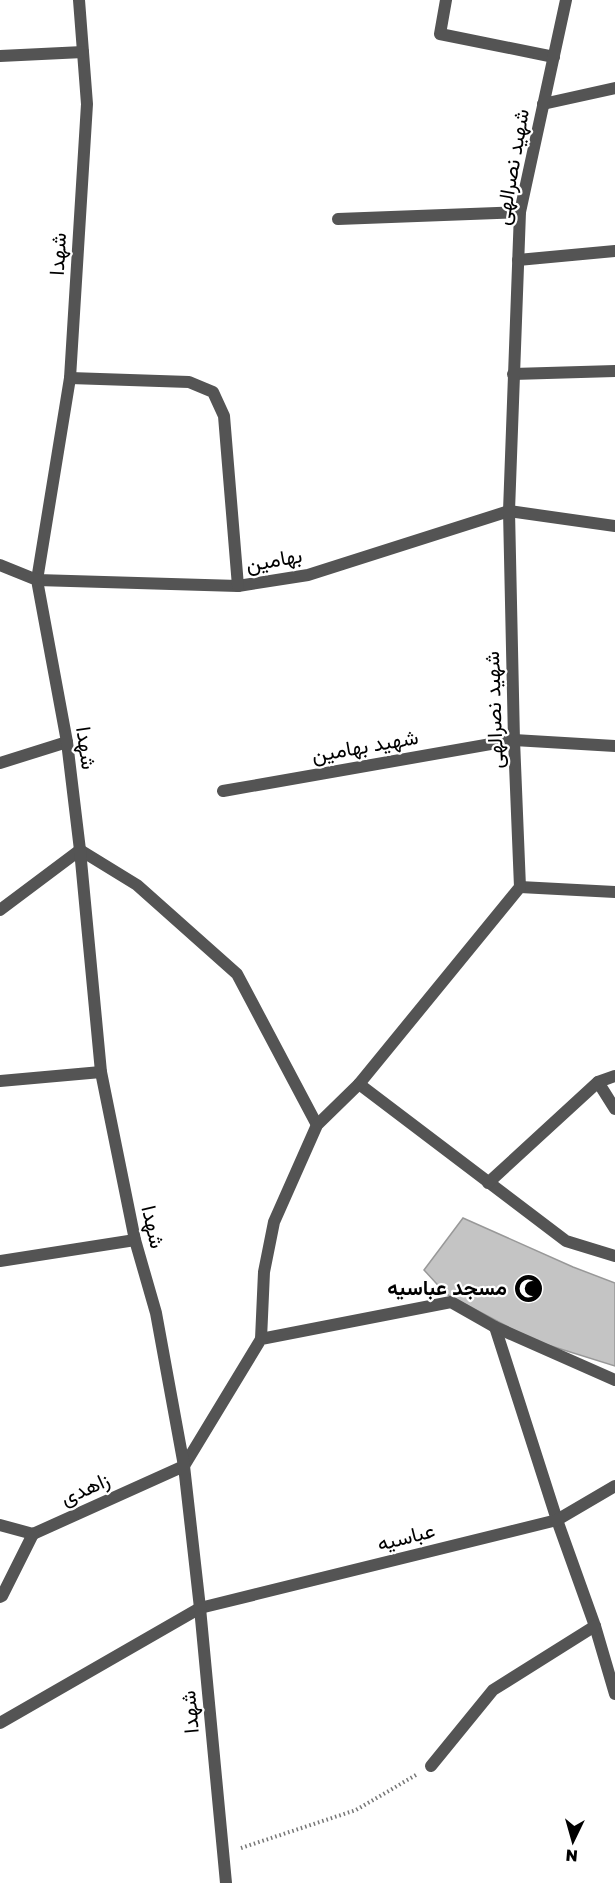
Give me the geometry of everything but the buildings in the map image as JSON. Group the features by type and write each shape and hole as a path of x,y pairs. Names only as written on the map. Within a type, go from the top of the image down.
{"street":[{"name":"شهدا","path":"79,0 87,104 70,378 37,580 67,742 80,850 101,1072 135,1240 156,1313 184,1466 226,1883"},
{"path":"446,0 440,34 554,57"},
{"name":"شهید نصرالهی","path":"520,887 509,511 520,212 566,0"},
{"path":"0,56 82,52"},
{"path":"543,104 615,88"},
{"path":"338,219 520,212"},
{"path":"518,260 615,251"},
{"path":"513,374 615,371"},
{"path":"70,378 189,382 213,392 224,416 238,586"},
{"path":"509,511 615,526"},
{"name":"بهامین","path":"37,580 238,586 308,575 509,511"},
{"path":"0,565 37,580"},
{"name":"شهید بهامین","path":"223,791 514,740 615,746"},
{"path":"0,763 67,742"},
{"path":"0,910 80,850 136,885 237,974 317,1125"},
{"path":"184,1466 261,1339 264,1272 274,1222 317,1125 359,1084 520,887 615,892"},
{"path":"0,1081 101,1072"},
{"path":"488,1183 598,1082 615,1076"},
{"path":"598,1082 615,1109"},
{"path":"359,1084 566,1240 615,1256"},
{"path":"0,1261 135,1240"},
{"path":"261,1339 452,1302 495,1327 615,1380"},
{"path":"495,1327 557,1520 595,1626 615,1694"},
{"name":"زاهدی","path":"33,1534 184,1466"},
{"name":"عباسیه","path":"0,1723 200,1608 557,1520 615,1486"},
{"path":"0,1525 33,1534 0,1597"},
{"path":"431,1766 493,1690 595,1626"}],"path":[{"path":"223,1853 356,1810 431,1766"}],"place":[{"name":"مسجد عباسیه","path":"528,1288"}]}
